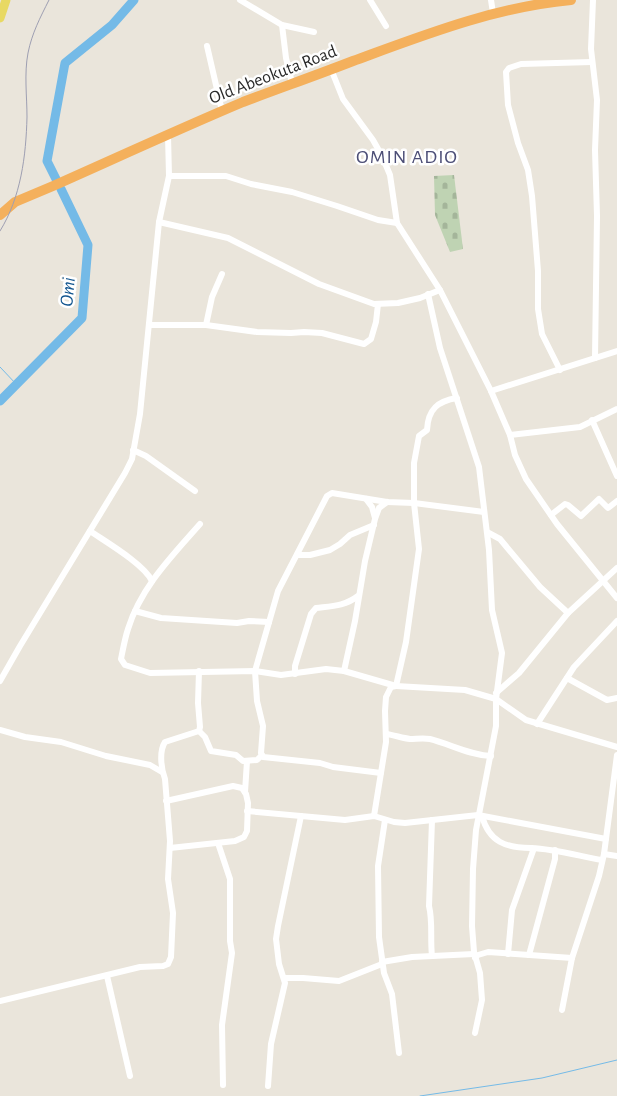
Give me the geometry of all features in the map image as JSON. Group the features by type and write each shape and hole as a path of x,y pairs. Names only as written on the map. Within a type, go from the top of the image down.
{"highway":[{"name":"Old Abeokuta Road","path":"0,215 16,202 30,195 168,134 331,69 494,13 530,5 571,0"}],"main road":[{"path":"0,18 6,0"}],"street":[{"path":"240,0 282,25 314,32"},
{"path":"370,0 386,26"},
{"path":"491,0 494,13"},
{"path":"593,0 591,49 597,100 595,150 597,216 595,358"},
{"path":"282,25 286,58 292,84"},
{"path":"207,46 222,112"},
{"path":"560,370 542,334 538,309 538,271 532,196 528,170 518,143 508,105 506,72 508,68 521,64 592,62"},
{"path":"331,69 343,100 373,140 387,168 393,187 397,223 440,290 491,391 510,435 515,455 526,480 550,515 617,598"},
{"path":"0,681 132,459 140,414 159,222 169,176 168,134"},
{"path":"169,176 226,176 251,184 292,192 378,220 397,223"},
{"path":"159,222 228,238 319,284 355,298 378,304 398,303 440,290"},
{"path":"206,325 212,297 222,274"},
{"path":"428,294 440,348 458,398 479,467 487,532 492,610 502,653 496,696 496,726 480,815 473,869 472,926 475,956 480,973 482,1000 475,1033"},
{"path":"149,325 206,325 257,332 322,333 364,344 371,339 376,322 378,304"},
{"path":"491,391 617,351"},
{"path":"396,686 406,642 419,550 414,503 416,483 414,463 418,436 427,430 427,422 435,407 442,400 458,398"},
{"path":"510,435 580,427 617,409"},
{"path":"592,420 617,476"},
{"path":"133,450 146,456 195,491"},
{"path":"199,731 205,737 211,751 236,755 241,760 247,761 257,760 262,755 263,726 257,701 255,670 278,591 327,496 336,493 387,502 414,503 484,512"},
{"path":"366,499 372,507 374,522"},
{"path":"550,515 565,504 581,516 599,499 608,508 617,501"},
{"path":"344,671 374,522 380,508 387,502"},
{"path":"297,555 310,555 330,550 350,535 374,522"},
{"path":"200,524 160,569 135,610 128,629 121,659 125,665 150,672 255,670 282,675 326,669 344,671 396,686 454,688 496,696 523,718 617,748"},
{"path":"90,531 128,557 146,572 152,581"},
{"path":"487,532 500,539 540,587 568,613"},
{"path":"496,696 519,673 568,613 617,568"},
{"path":"295,674 295,666 311,614 316,608 334,607 358,596"},
{"path":"135,610 161,618 237,623 249,621 269,622"},
{"path":"537,724 567,678 592,646 617,621"},
{"path":"199,671 199,731"},
{"path":"567,678 606,700 617,698"},
{"path":"374,816 386,734 384,711 386,697 391,687 396,686"},
{"path":"0,730 26,737 61,742 106,756 150,766 162,772"},
{"path":"0,1001 140,968 168,964 171,957 173,912 168,879 170,848 165,779 162,772 162,748 163,744 199,731"},
{"path":"386,734 409,739 428,739 483,756 491,756"},
{"path":"262,755 266,758 320,763 333,767 381,774"},
{"path":"562,1010 572,958 603,857 617,756"},
{"path":"245,793 247,761"},
{"path":"166,801 233,786 242,788 248,803 247,831 244,837 235,841 170,848"},
{"path":"247,810 345,820 374,816 405,823 480,815 606,839"},
{"path":"480,815 488,831 500,843 555,850 582,857 617,856"},
{"path":"268,1086 271,1044 285,983 279,964 276,938 301,816"},
{"path":"385,820 378,866 379,937 384,973 392,994 399,1053"},
{"path":"432,820 429,906 432,918 430,930 432,956"},
{"path":"218,843 230,879 230,941 232,953 222,1025 223,1085"},
{"path":"508,954 512,910 530,862 533,851 531,848"},
{"path":"529,955 555,859 555,850"},
{"path":"284,978 338,981 382,963 412,957 475,956 488,952 572,958"},
{"path":"107,976 130,1076"}],"green space":[{"path":"454,175 463,249 450,252 435,215 434,176"}],"waterway":[{"name":"Omi","path":"56,179 47,161 65,63 112,25 134,0"},
{"name":"Omi","path":"0,401 82,318 88,245 61,189"},
{"path":"0,367 17,385"},
{"path":"420,1096 542,1078 617,1060"}],"railway":[{"path":"0,231 18,190 24,161 28,53 39,19 49,0"}],"district":[{"name":"OMIN ADIO","path":"407,157"}]}
